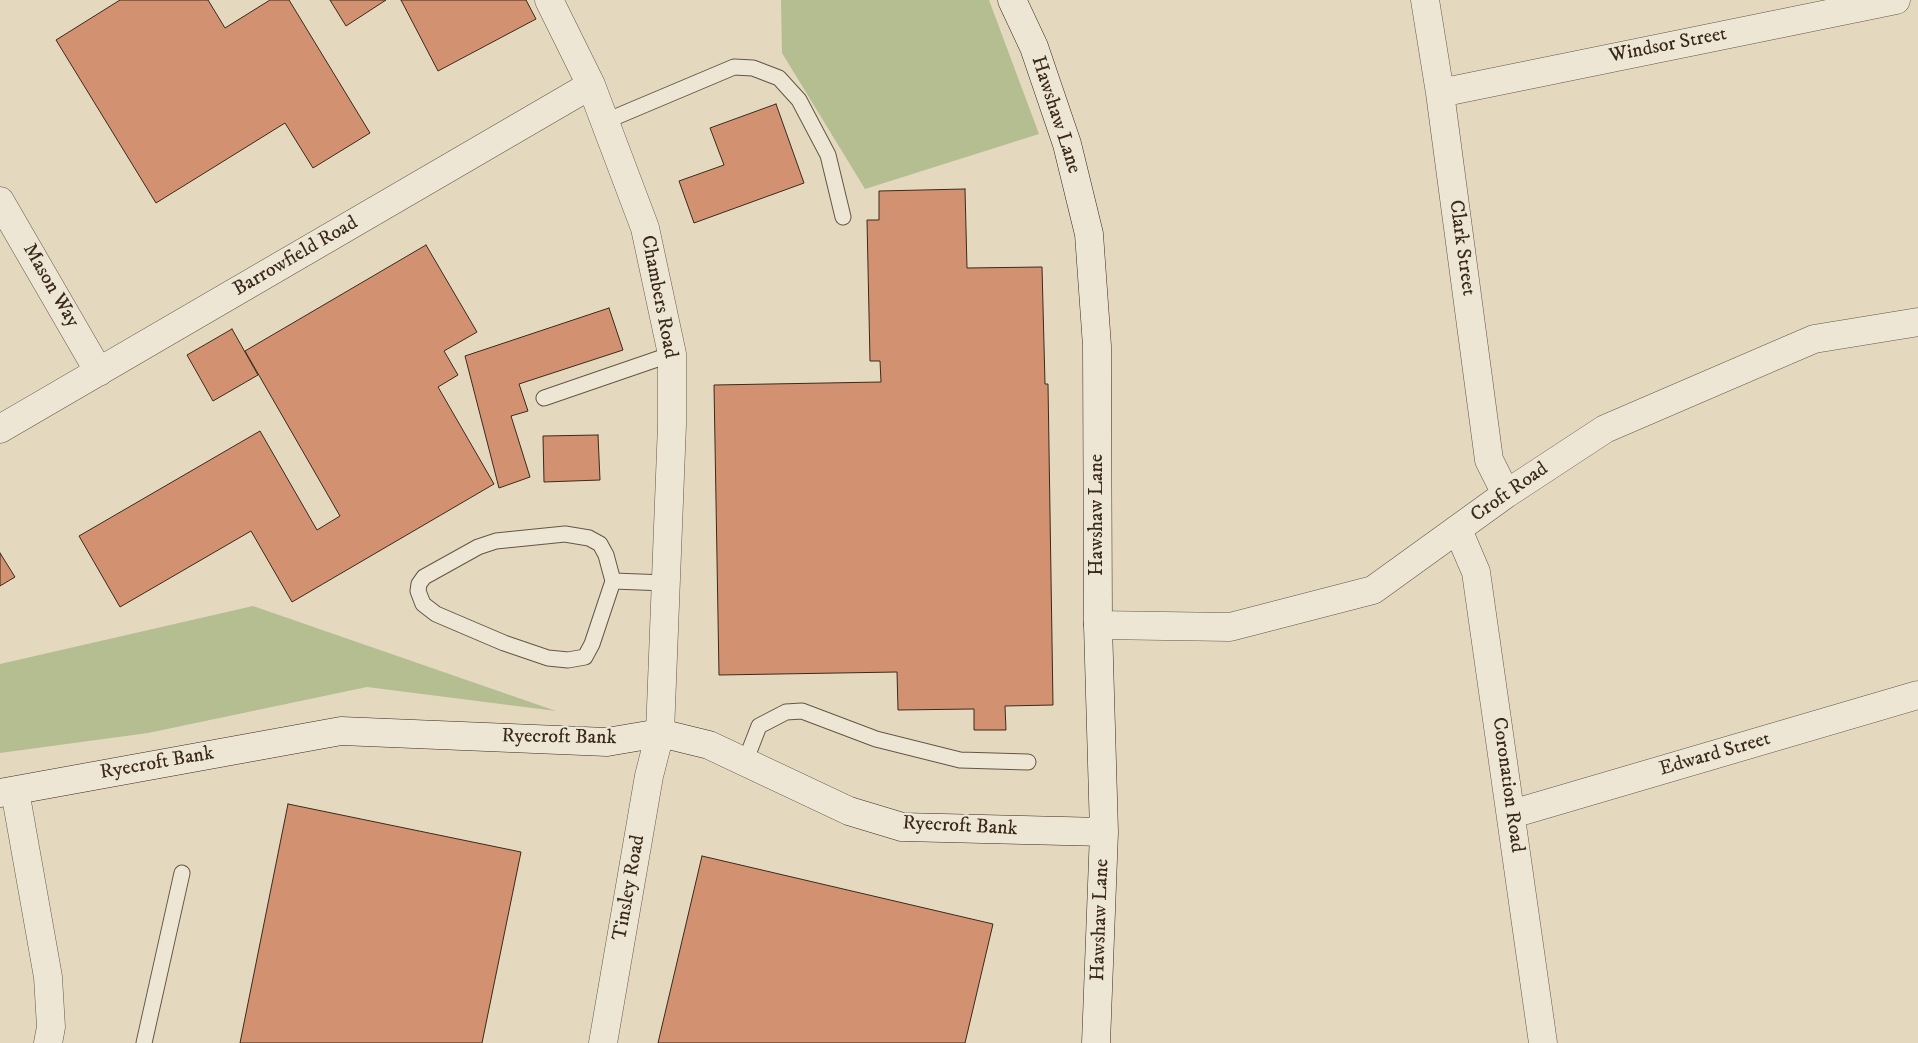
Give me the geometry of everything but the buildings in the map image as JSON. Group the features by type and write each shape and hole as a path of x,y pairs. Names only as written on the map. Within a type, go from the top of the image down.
{"street":[{"name":"Chambers Road","path":"549,0 591,85 645,228 672,354 660,733"},
{"name":"Hawshaw Lane","path":"1012,0 1034,47 1067,144 1089,234 1098,346 1098,625 1104,832 1096,1043"},
{"name":"Clark Street","path":"1425,0 1440,93 1489,460 1506,494"},
{"name":"Windsor Street","path":"1440,93 1896,0"},
{"name":"Barrowfield Road","path":"0,429 591,85"},
{"name":"Mason Way","path":"0,201 99,372"},
{"name":"Croft Road","path":"1098,625 1230,627 1373,590 1506,494 1605,429 1814,339 1918,322"},
{"name":"Coronation Road","path":"1458,530 1476,572 1512,814 1543,1043"},
{"name":"Edward Street","path":"1512,814 1918,695"},
{"name":"Ryecroft Bank","path":"8,792 341,730 607,742 660,733 709,745 849,811 902,827 1104,832"},
{"name":"Tinsley Road","path":"603,1043 649,776 660,733"},
{"path":"8,792 48,978 51,1027 48,1043"}],"lane":[{"path":"606,121 734,67 753,68 779,78 799,100 828,156 843,218"},
{"path":"544,398 672,354"},
{"path":"565,534 595,541 600,544 606,555 613,581 592,644 585,657 568,660 548,658 504,643 436,614 423,604 418,592 419,584 424,577 478,547 496,541 530,536 565,534"},
{"path":"613,581 666,583"},
{"path":"745,762 759,726 786,712 802,711 876,739 960,760 1028,762"},
{"path":"144,1043 182,872"}],"green space":[{"path":"781,0 989,0 1039,134 865,189 782,53"},
{"path":"253,606 556,711 367,687 148,733 0,753 0,664"}]}
